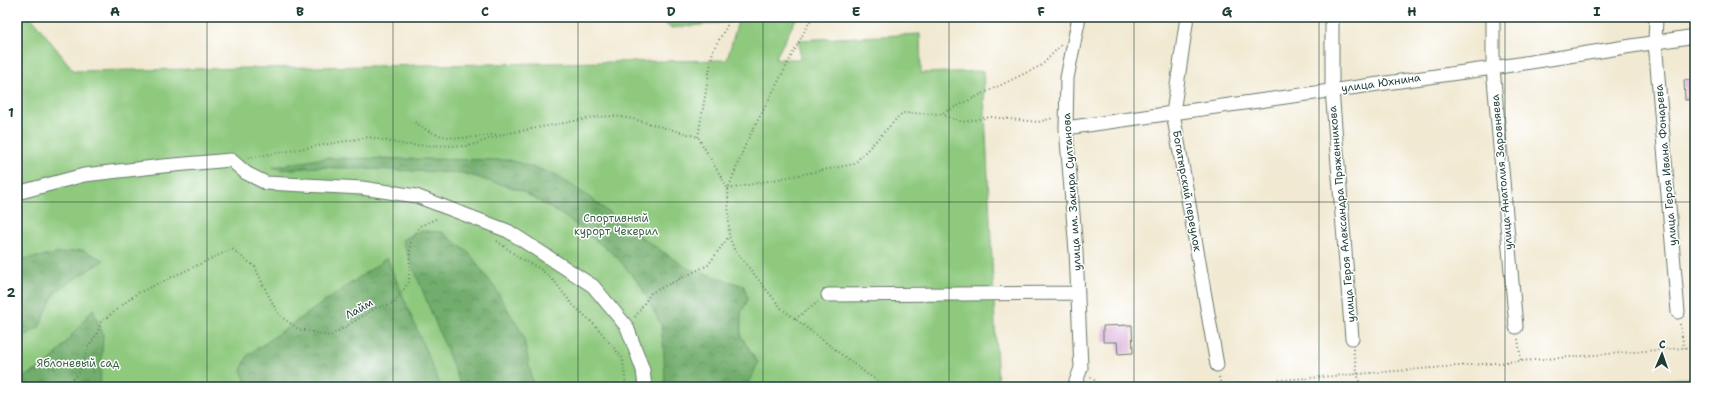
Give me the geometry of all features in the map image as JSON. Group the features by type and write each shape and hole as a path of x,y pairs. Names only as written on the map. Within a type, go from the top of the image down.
{"street":[{"name":"улица им. Закира Султанова","path":"1079,17 1067,78 1066,122 1078,293 1081,368"},
{"name":"Богатырский переулок","path":"1187,17 1173,113 1217,365"},
{"name":"улица Героя Александра Пряженникова","path":"1332,17 1332,90 1352,338"},
{"name":"улица Анатолия Заровняева","path":"1493,17 1493,68 1516,327"},
{"name":"улица Героя Ивана Фонарева","path":"1656,17 1655,42 1678,312"},
{"name":"улица Юхнина","path":"1066,122 1173,113 1493,68 1695,36"},
{"path":"17,193 84,175 231,160 246,173 266,183 362,188 416,196 508,231 593,286 627,327 643,370 645,387"},
{"path":"828,295 1078,293"},
{"path":"1074,387 1081,368"}],"path":[{"path":"728,17 727,26 713,50 698,138 728,189"},
{"path":"812,17 746,143 728,189 729,236 734,249 781,308 867,374 888,387"},
{"path":"941,114 1042,65 1062,43"},
{"path":"728,189 854,164 902,113 941,114 962,122 991,117 1038,122 1066,122"},
{"path":"415,122 424,129 441,136 461,139 504,134 596,117 615,116 633,119 698,138"},
{"path":"231,160 369,137 406,146 469,146 504,134"},
{"name":"Лайм","path":"64,387 80,372 88,347 97,334 101,322 136,294 232,249 255,267 279,315 298,329 330,336 376,308 394,303 409,282 410,246 413,236 420,226 436,218 441,218"},
{"path":"627,327 652,293 708,265 729,236"},
{"path":"496,240 520,259 539,268 555,282 571,303 595,325 622,359 626,387"},
{"path":"795,319 828,295"},
{"path":"1678,312 1684,348"},
{"path":"1516,327 1522,361"},
{"path":"1352,338 1360,387"},
{"path":"1183,387 1695,347"},
{"path":"1081,368 1099,384 1136,387"}],"green space":[{"name":"Спортивный курорт Чекерил","path":"17,17 31,17 74,71 727,60 738,21 671,28 655,17 797,17 775,59 800,59 799,40 920,34 921,73 983,71 998,387 17,387"},
{"path":"325,158 509,160 555,174 589,197 638,235 687,268 744,286 748,299 741,313 741,336 758,363 747,387 665,387 661,325 641,286 617,257 567,218 520,190 462,173 318,167 282,170 273,167"},
{"path":"419,231 442,232 469,253 495,288 523,335 533,384 460,383 402,240"},
{"name":"Яблоневый сад","path":"82,250 104,260 55,292 39,327 17,341 17,260"},
{"path":"387,258 441,387 250,387 247,384 241,370 248,355"},
{"name":"Яблоневый сад","path":"93,309 103,335 100,387 17,387 17,381 49,363"},
{"path":"1695,378 1695,387 1521,387"}],"building":[{"path":"1695,79 1695,99 1685,100 1684,80"},
{"path":"1132,325 1133,353 1118,354 1117,342 1103,342 1103,326"}]}
